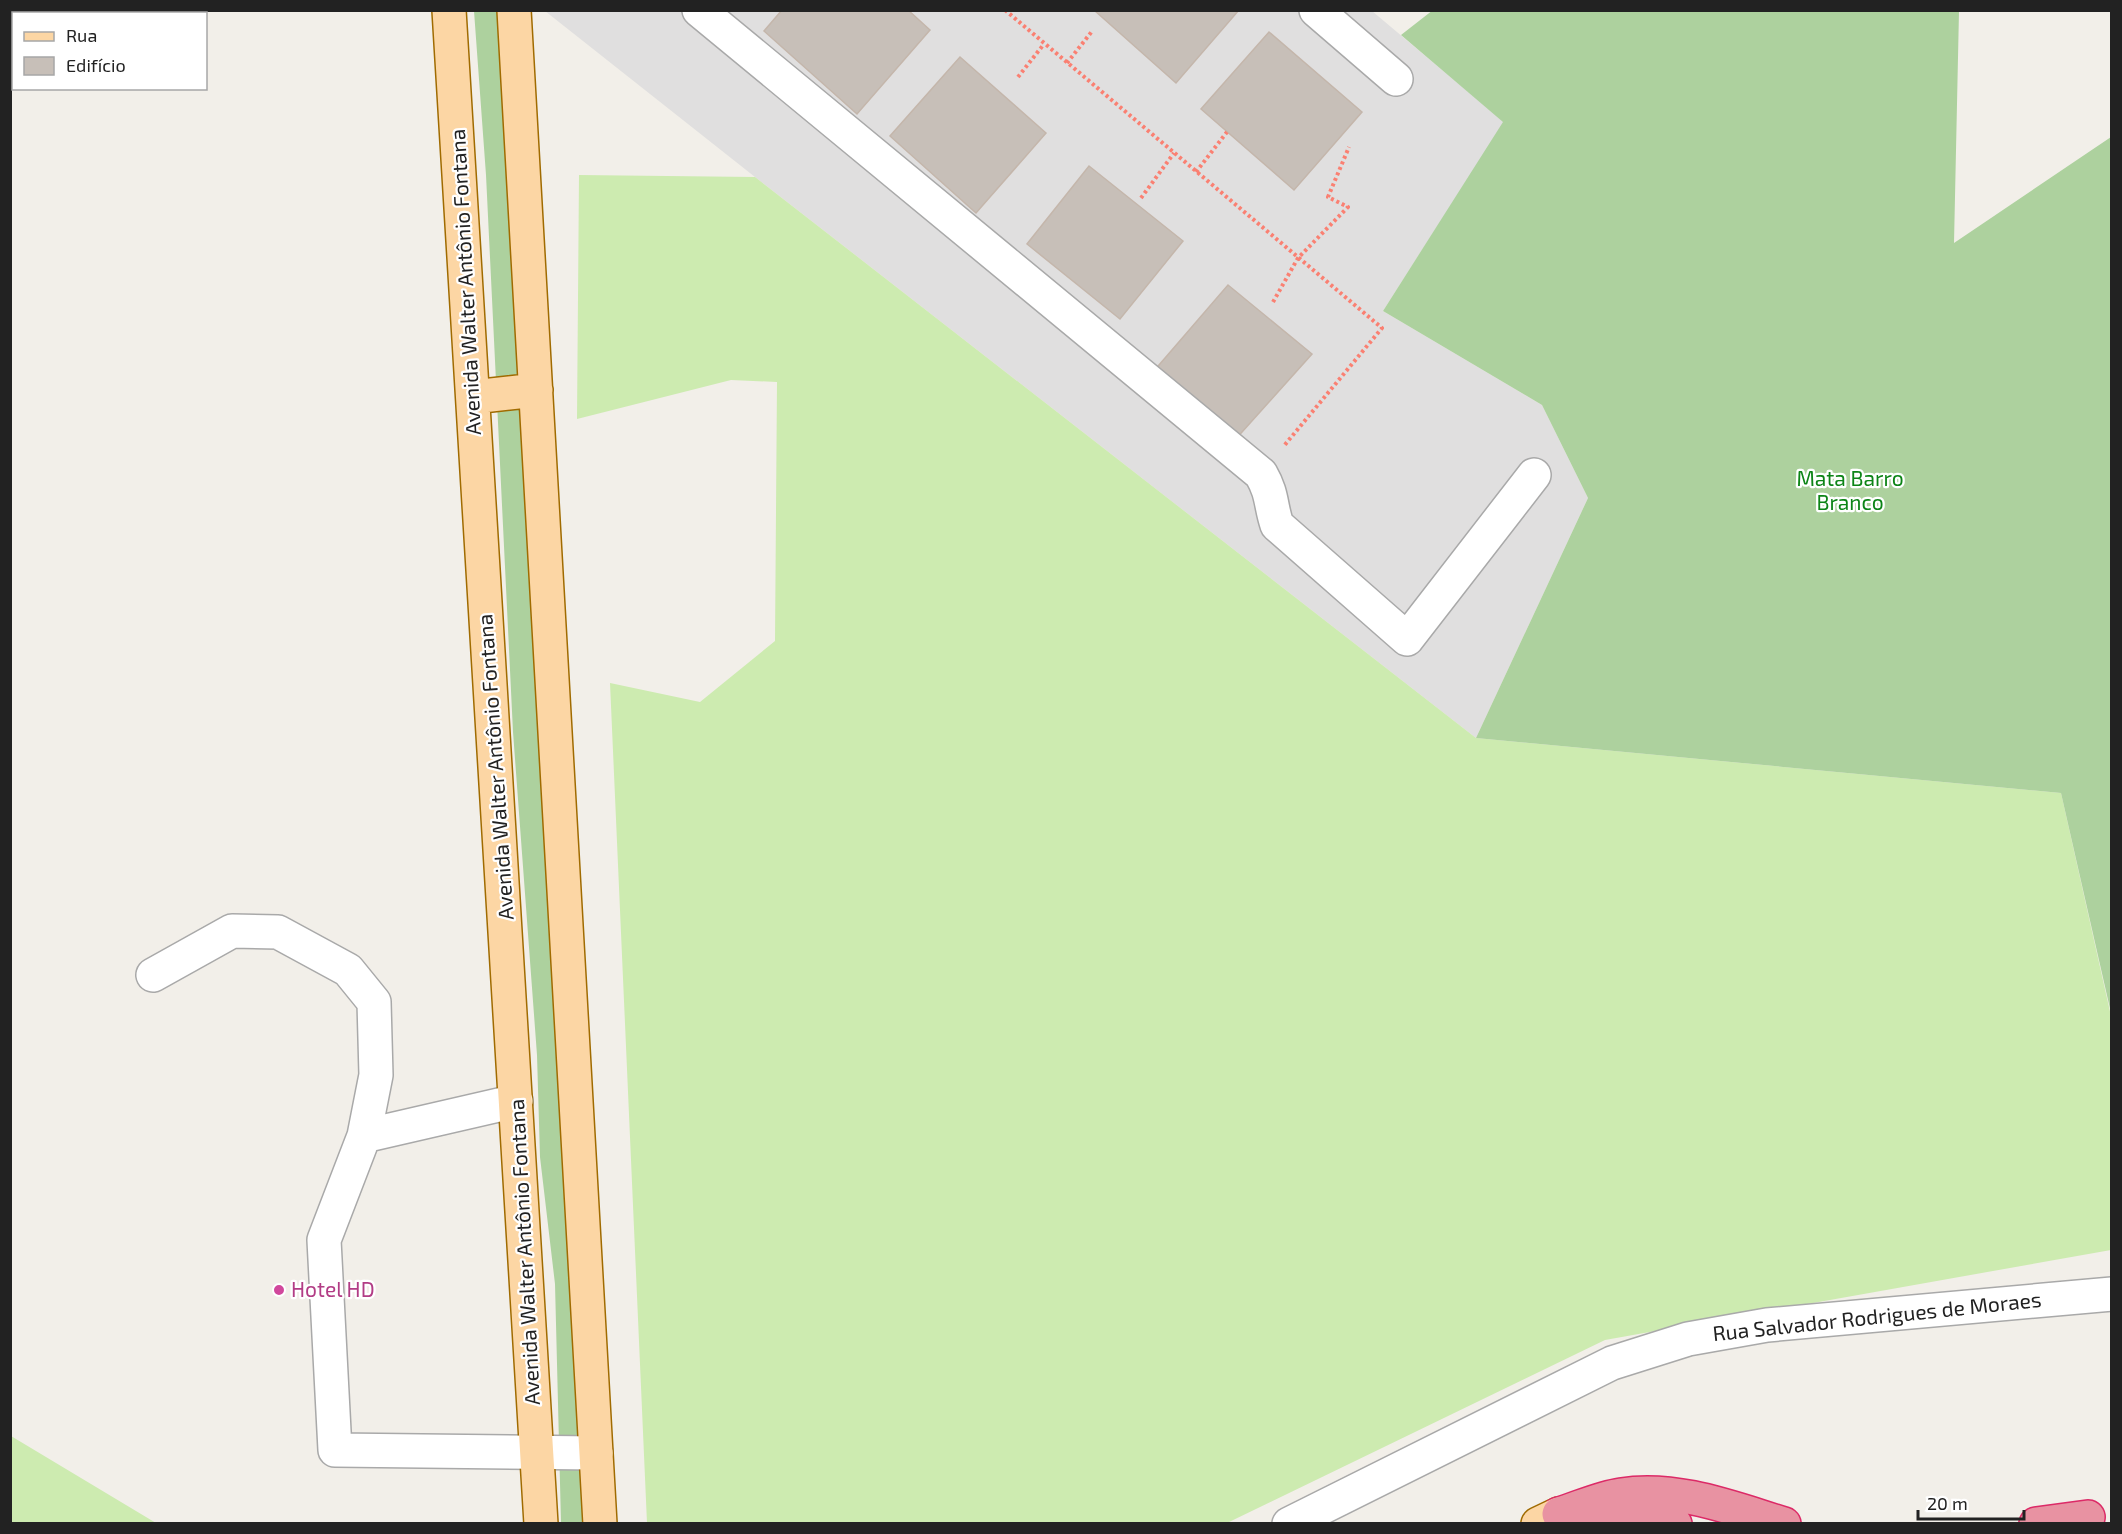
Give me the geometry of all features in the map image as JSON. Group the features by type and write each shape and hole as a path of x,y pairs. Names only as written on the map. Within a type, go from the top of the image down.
{"highway":[{"path":"1549,1519 1618,1495 1643,1492 1673,1494 1720,1504 1784,1524"},
{"path":"1549,1519 1626,1514 1675,1524"},
{"path":"2036,1524 2091,1515"}],"main road":[{"name":"Avenida Walter Antônio Fontana","path":"449,10 541,1524"},
{"path":"514,10 600,1524"},
{"path":"473,397 536,390"}],"street":[{"path":"699,10 1261,474 1272,493 1277,525 1407,639 1534,475"},
{"path":"1316,10 1396,79"},
{"path":"153,975 232,931 278,932 348,970 374,1002 376,1075 364,1136 324,1240 335,1450 537,1455 596,1453"},
{"path":"364,1136 516,1101"},
{"name":"Rua Salvador Rodrigues de Moraes","path":"1289,1524 1612,1363 1688,1339 1767,1326 2112,1294"}],"path":[{"path":"1005,10 1382,328 1261,474"},
{"path":"1067,63 1093,30"},
{"path":"1018,77 1044,44"},
{"path":"1196,172 1227,132"},
{"path":"1273,302 1298,258 1348,207 1328,197 1349,147"},
{"path":"1141,198 1174,153"}],"shaded area":[{"path":"545,11 1372,11 1504,122 1383,311 1542,405 1588,498 1476,738 755,177"}],"green space":[{"name":"Mata Barro Branco","path":"1433,10 1959,11 1954,243 2111,137 2111,1013 2061,793 1476,738 1588,498 1542,405 1383,311 1503,122 1401,35"},
{"path":"474,11 501,11 587,1523 561,1523 555,1284 540,1157 537,1055 513,732 486,175"},
{"path":"579,175 755,177 1476,738 2061,793 2111,1016 2111,1250 1605,1340 1227,1523 647,1523 610,683 700,702 775,641 777,382 731,380 577,419"},
{"path":"11,1436 156,1523 11,1523"}],"building":[{"path":"782,10 908,10 930,30 857,114 764,31"},
{"path":"1094,10 1239,10 1176,83"},
{"path":"1269,32 1362,112 1294,190 1201,109"},
{"path":"960,57 1046,133 976,213 890,136"},
{"path":"1089,166 1183,241 1120,319 1027,244"},
{"path":"1228,285 1312,354 1234,441 1153,372"}],"place":[{"name":"Hotel HD","path":"279,1290"}]}
